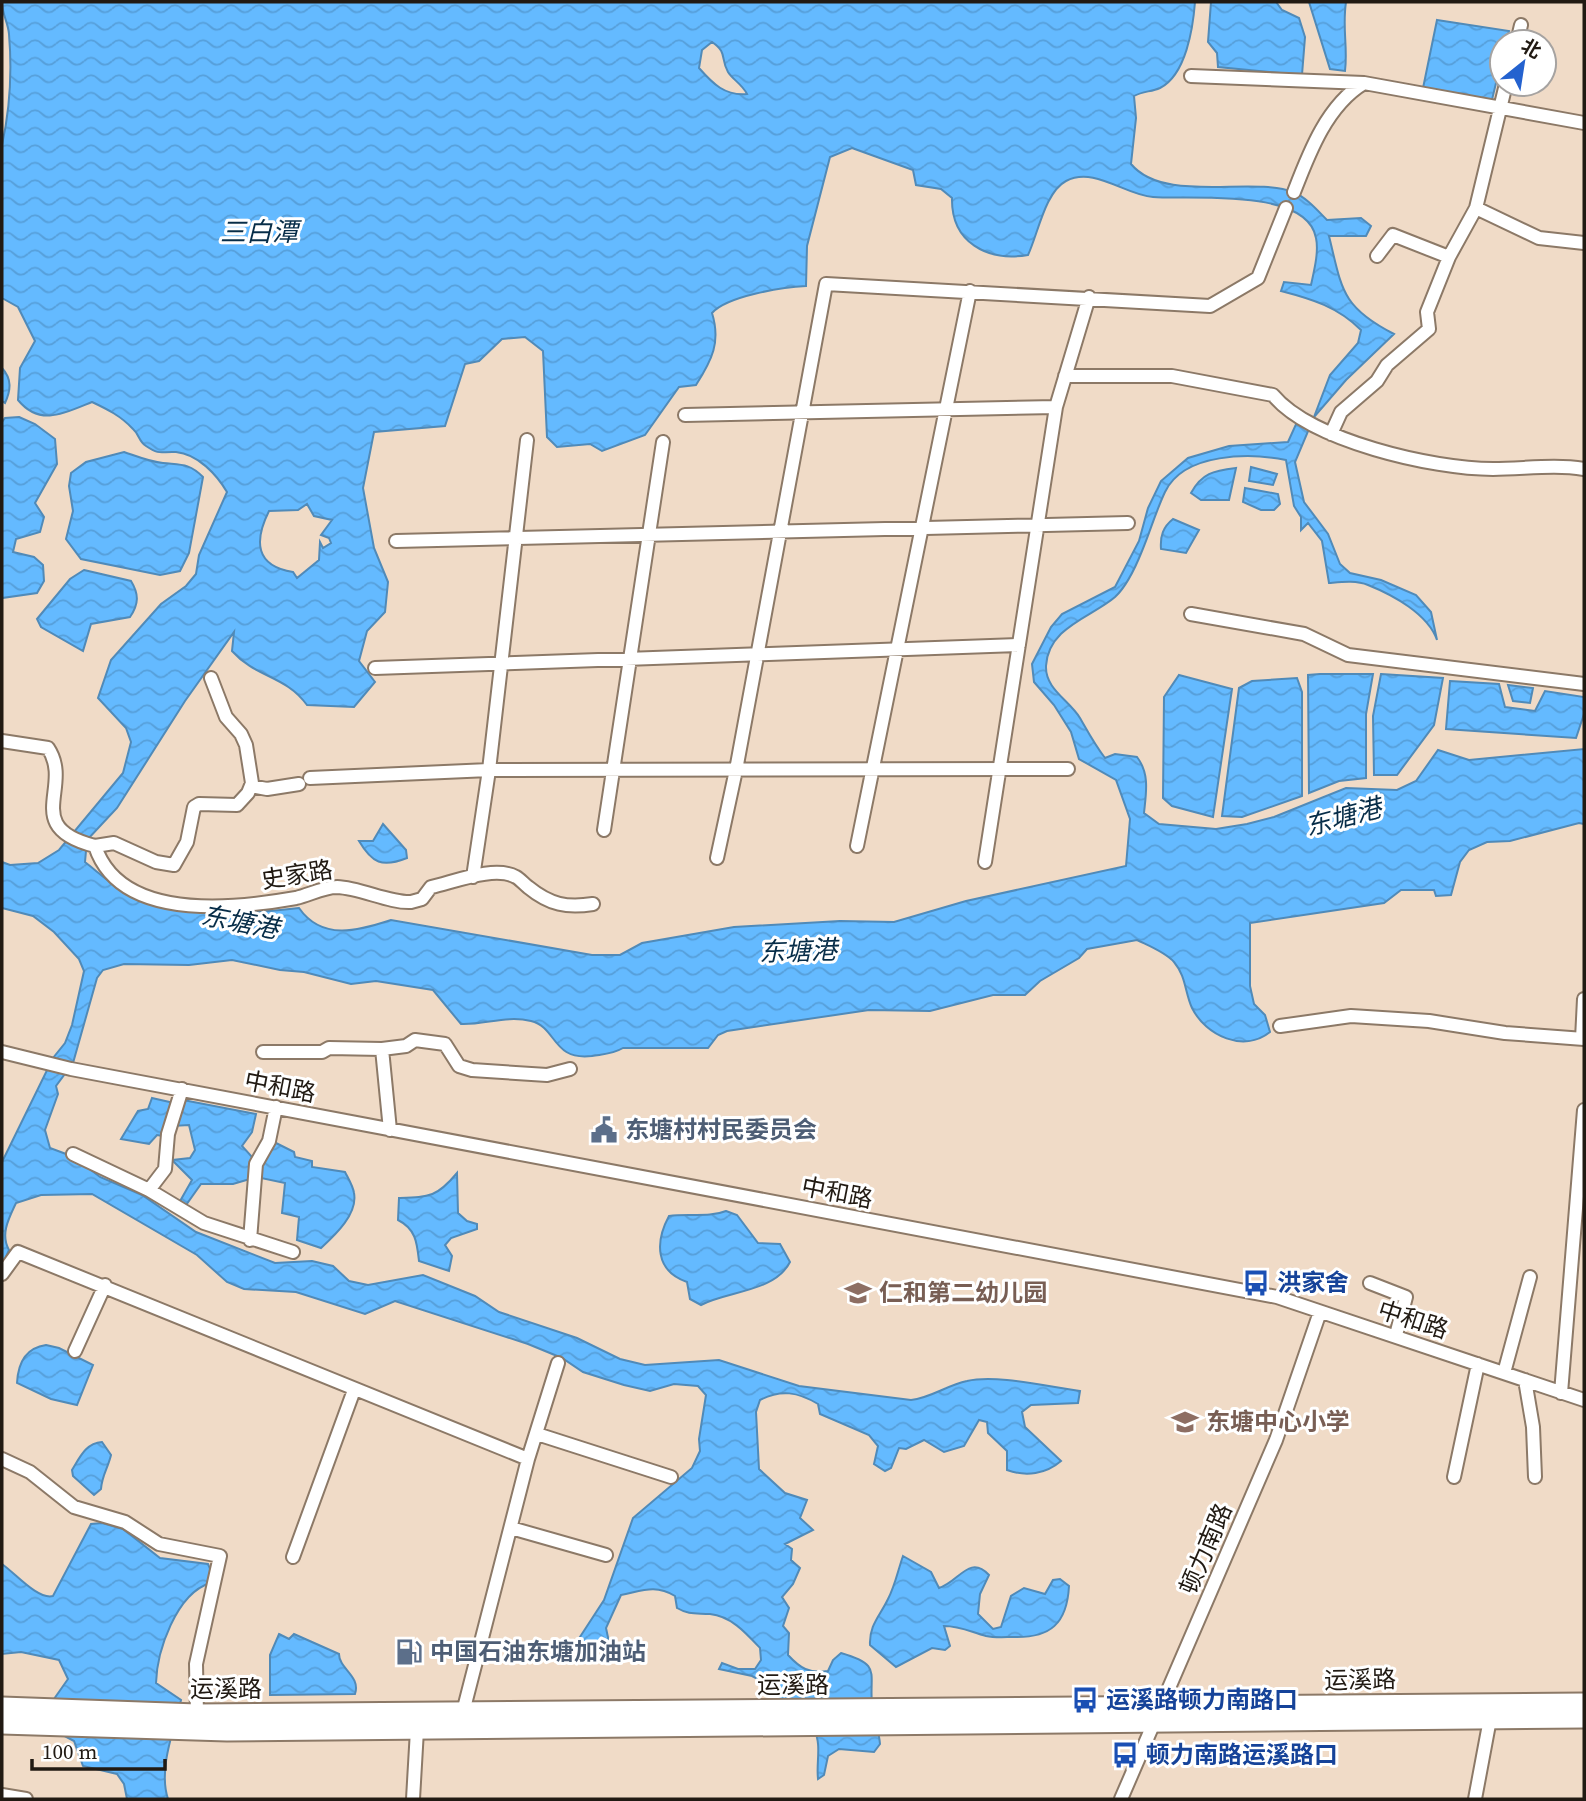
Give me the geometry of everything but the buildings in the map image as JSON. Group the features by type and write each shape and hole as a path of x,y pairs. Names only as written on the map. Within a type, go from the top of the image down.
{"highway":[{"name":"运溪路","path":"2,1724 226,1731 417,1730 1157,1715 1584,1703"},
{"name":"运溪路","path":"2,1707 197,1714 463,1712 1584,1718"}],"street":[{"path":"1191,76 1364,83 1584,123"},
{"path":"1294,192 1321,131 1346,94 1364,83"},
{"path":"1331,434 1341,412 1377,381 1387,365 1429,329 1427,312 1449,257 1476,208 1502,98"},
{"path":"717,858 736,770 826,284 1210,306 1258,278 1286,208"},
{"path":"1476,208 1539,238 1584,243"},
{"path":"1377,256 1393,235 1449,257"},
{"path":"857,846 970,291"},
{"path":"985,862 1056,407 1088,297"},
{"path":"1065,376 1172,376 1273,395 1283,407 1331,434 1411,459 1491,469 1565,466 1584,469"},
{"path":"685,415 1056,407"},
{"path":"473,877 489,770 527,440"},
{"path":"604,830 663,442"},
{"path":"396,541 648,537 1128,523"},
{"path":"1191,614 1304,634 1348,655 1584,684"},
{"path":"375,668 1019,645"},
{"path":"2,741 48,748 55,759 52,814 59,830 95,846 114,843 156,862 174,865 187,842 194,807 199,804 237,805 251,786 246,745 241,734 226,717 211,678"},
{"path":"251,786 267,789 305,781 489,770 1068,769"},
{"name":"史家路","path":"95,846 101,863 126,887 160,901 201,907 298,897 336,887 411,902 422,899 431,887 486,872 515,876 530,889 568,908 593,904"},
{"path":"1280,1026 1351,1016 1429,1021 1505,1033 1583,1039 1584,999"},
{"path":"263,1052 322,1052 329,1048 382,1049 415,1040 445,1044 459,1066 472,1070 547,1075 570,1069"},
{"path":"382,1049 390,1130"},
{"name":"中和路","path":"2,1052 71,1069 1277,1297 1584,1400"},
{"path":"149,1190 165,1169 168,1134 182,1090"},
{"path":"250,1240 256,1164 270,1141 276,1107"},
{"path":"1561,1392 1584,1110"},
{"path":"73,1154 149,1190 204,1223 293,1252"},
{"path":"2,1274 18,1252 105,1284 354,1390 528,1459"},
{"path":"1504,1373 1530,1277"},
{"path":"1370,1283 1406,1297 1396,1335"},
{"path":"75,1350 105,1284"},
{"name":"顿力南路","path":"1121,1799 1276,1440 1320,1312"},
{"path":"463,1712 528,1459 558,1363"},
{"path":"1454,1477 1478,1364"},
{"path":"1525,1380 1533,1427 1535,1477"},
{"path":"293,1557 354,1390"},
{"path":"537,1434 671,1477"},
{"path":"2,1459 30,1472 74,1507 125,1522 159,1544 220,1556 196,1664 197,1714"},
{"path":"511,1528 606,1555"},
{"path":"1475,1799 1490,1719"},
{"path":"413,1799 417,1730"},
{"path":"2,1795 25,1799"}],"water":[{"name":"三白潭","path":"2,2 1195,2 1190,37 1176,73 1160,88 1134,96 1136,118 1131,164 1146,176 1164,183 1275,188 1293,192 1327,220 1361,218 1371,226 1366,236 1329,236 1346,295 1363,315 1394,334 1346,380 1314,417 1295,462 1304,502 1328,534 1340,564 1350,573 1381,580 1416,595 1431,612 1437,640 1418,614 1388,594 1359,582 1329,583 1322,541 1308,523 1301,530 1301,517 1294,506 1286,460 1255,456 1219,458 1187,469 1174,479 1165,492 1140,557 1127,582 1115,597 1073,624 1054,642 1046,666 1049,681 1080,718 1105,758 1115,754 1137,757 1145,777 1144,813 1159,824 1216,829 1274,817 1346,788 1397,790 1416,781 1438,750 1469,760 1584,749 1584,824 1510,841 1487,842 1469,850 1460,862 1451,895 1436,896 1434,890 1401,890 1384,903 1250,923 1250,986 1254,1004 1265,1015 1270,1032 1260,1038 1238,1041 1206,1027 1192,1008 1181,973 1174,962 1162,952 1137,940 1087,949 1079,958 1040,981 1025,995 993,995 930,1011 869,1010 727,1031 718,1035 708,1048 623,1048 592,1056 579,1056 562,1049 546,1030 531,1021 513,1019 461,1024 433,990 376,981 351,984 304,972 232,960 189,965 124,964 103,970 97,978 73,1063 56,1086 58,1094 45,1130 50,1148 74,1157 100,1177 142,1195 196,1232 275,1263 312,1261 333,1266 349,1281 368,1285 423,1275 475,1296 499,1312 577,1338 620,1359 645,1365 719,1360 799,1386 911,1400 979,1379 1008,1380 1080,1391 1078,1403 1031,1405 1022,1412 1025,1427 1061,1461 1049,1469 1028,1474 1007,1470 1007,1451 988,1433 987,1422 979,1420 964,1446 944,1452 924,1440 906,1449 899,1448 891,1468 885,1471 874,1464 878,1446 869,1435 820,1414 818,1404 789,1393 775,1394 760,1400 756,1412 759,1469 785,1493 807,1500 800,1518 813,1530 785,1544 792,1549 791,1560 800,1568 793,1584 782,1597 789,1608 783,1626 789,1633 788,1655 805,1669 821,1672 828,1671 833,1660 841,1653 863,1661 872,1677 872,1706 880,1744 874,1752 839,1749 828,1756 824,1775 818,1779 818,1741 809,1723 780,1707 769,1694 765,1683 752,1676 719,1669 722,1663 738,1669 755,1669 761,1660 760,1648 744,1631 725,1618 681,1610 677,1608 675,1596 661,1590 648,1590 621,1595 606,1628 609,1642 599,1648 583,1650 576,1643 604,1600 633,1518 692,1468 700,1451 699,1439 706,1395 698,1386 674,1384 650,1391 624,1385 583,1372 562,1358 528,1344 395,1301 365,1314 296,1292 244,1289 227,1282 197,1255 92,1194 41,1195 16,1203 6,1226 5,1238 9,1250 2,1266 2,1162 53,1058 65,1043 72,1025 84,971 79,959 54,932 33,916 2,908 2,862 10,865 38,863 59,850 123,773 131,742 126,728 98,698 111,660 161,604 186,586 196,574 199,555 227,492 212,472 199,461 176,452 158,452 151,449 124,420 92,402 63,413 44,415 26,408 18,400 20,368 35,341 18,307 2,298 2,145 9,104 10,61 8,30","holes":["712,42 722,53 728,72 747,94 732,93 720,88 699,68 702,50","852,148 913,170 916,185 941,189 952,198 953,213 965,237 974,246 999,255 1028,255 1053,194 1066,181 1077,177 1098,179 1153,197 1245,200 1270,203 1292,210 1308,222 1316,238 1316,262 1311,285 1284,282 1281,291 1324,305 1343,315 1361,330 1358,343 1330,375 1314,417 1297,422 1288,442 1229,446 1188,458 1161,481 1148,508 1139,541 1115,587 1062,614 1051,627 1032,664 1034,682 1054,705 1071,732 1079,759 1116,780 1130,819 1126,866 966,901 894,922 840,921 734,927 642,943 620,955 592,955 391,920 353,930 330,929 318,925 299,908 236,913 168,908 129,895 85,862 87,840 117,808 185,701 234,632 232,651 251,667 289,688 307,705 354,707 375,682 359,661 367,631 385,612 388,582 374,548 363,488 374,432 445,426 465,364 479,361 502,339 525,337 543,351 547,437 557,447 590,444 602,451 645,435 679,387 696,385 707,367 716,333 712,313 742,297 770,290 806,286 807,246 830,157","307,504 314,516 332,520 321,535 329,538 331,543 323,548 320,542 319,560 297,578 293,572 271,564 265,558 260,542 269,511 298,510"]},
{"path":"1211,2 1276,2 1282,10 1299,18 1305,37 1302,75 1218,67 1217,53 1208,42"},
{"path":"1309,2 1346,2 1345,71 1330,69"},
{"path":"1437,20 1489,28 1488,98 1492,98 1490,108 1422,93"},
{"path":"2,368 8,376 9,385 5,403 2,401"},
{"path":"19,417 35,424 55,439 57,464 35,503 44,517 40,532 16,539 13,552 34,557 43,565 44,581 37,593 2,598 2,422 5,418"},
{"path":"124,452 153,461 184,466 203,477 189,553 180,571 160,575 81,559 66,539 73,511 69,486 71,473 86,462"},
{"path":"1251,467 1277,474 1273,485 1249,481"},
{"path":"1236,468 1229,500 1201,500 1191,493 1199,481 1209,474"},
{"path":"1245,488 1278,494 1280,504 1274,510 1261,510 1243,502"},
{"path":"1173,519 1199,530 1186,553 1161,549 1163,532"},
{"path":"84,570 131,581 137,599 130,617 91,624 83,651 41,627 37,619 70,579"},
{"path":"1373,674 1366,714 1366,778 1339,781 1309,793 1308,675"},
{"path":"1381,674 1443,678 1434,725 1397,775 1374,775 1373,716"},
{"path":"1179,675 1232,689 1213,817 1172,806 1163,798 1164,697"},
{"path":"1297,678 1302,692 1302,796 1242,817 1222,816 1239,688 1252,681"},
{"path":"1450,681 1499,684 1505,707 1535,711 1545,691 1584,697 1584,714 1576,738 1446,729"},
{"path":"1508,685 1533,688 1530,703 1513,701"},
{"path":"383,824 406,850 407,858 384,863 368,854 359,841 373,841"},
{"path":"152,1098 174,1103 163,1136 157,1135 149,1144 121,1139 138,1111 148,1109"},
{"path":"183,1100 256,1114 252,1132 242,1146 253,1158 250,1179 233,1184 201,1184 186,1205 179,1203 192,1180 172,1160 190,1158 195,1150 189,1125 173,1126"},
{"path":"276,1143 294,1152 295,1157 312,1161 312,1167 345,1172 352,1185 354,1201 349,1216 321,1248 297,1240 299,1217 282,1213 285,1183 261,1178 263,1157"},
{"path":"457,1173 458,1213 467,1221 477,1224 477,1229 451,1238 445,1245 452,1256 449,1271 419,1261 412,1232 398,1220 399,1198 432,1194 444,1187"},
{"path":"726,1211 737,1215 758,1243 780,1244 790,1262 783,1272 762,1285 701,1305 690,1299 687,1282 676,1277 664,1263 661,1236 669,1216"},
{"path":"46,1345 59,1348 93,1365 77,1405 51,1399 17,1383 24,1358 33,1349"},
{"path":"102,1442 111,1455 101,1489 94,1495 73,1476 72,1470 88,1448"},
{"path":"102,1523 123,1529 160,1558 208,1564 212,1574 210,1583 198,1589 178,1611 165,1640 157,1670 156,1683 181,1700 166,1762 165,1787 168,1799 127,1799 124,1784 117,1774 83,1766 74,1741 59,1733 54,1699 68,1679 59,1660 21,1652 2,1654 2,1564 34,1590 53,1596 91,1524"},
{"path":"903,1556 931,1572 939,1588 970,1568 982,1569 989,1575 980,1594 978,1614 993,1629 1001,1627 1011,1596 1024,1588 1045,1594 1053,1580 1060,1579 1069,1586 1065,1610 1047,1631 1027,1637 989,1637 944,1626 950,1646 945,1650 932,1648 896,1667 870,1645 870,1638 873,1626 893,1589"},
{"path":"279,1634 289,1639 294,1634 339,1654 342,1664 355,1682 355,1694 270,1695 270,1655"}],"place":[{"name":"东塘村村民委员会","path":"604,1130"},
{"name":"洪家舍","path":"1256,1283"},
{"name":"仁和第二幼儿园","path":"858,1293"},
{"name":"东塘中心小学","path":"1185,1422"},
{"name":"中国石油东塘加油站","path":"409,1652"},
{"name":"运溪路顿力南路口","path":"1085,1700"},
{"name":"顿力南路运溪路口","path":"1125,1755"}],"water label":[{"name":"东塘港","path":"1343,817"},
{"name":"东塘港","path":"240,922"},
{"name":"东塘港","path":"798,951"}]}
